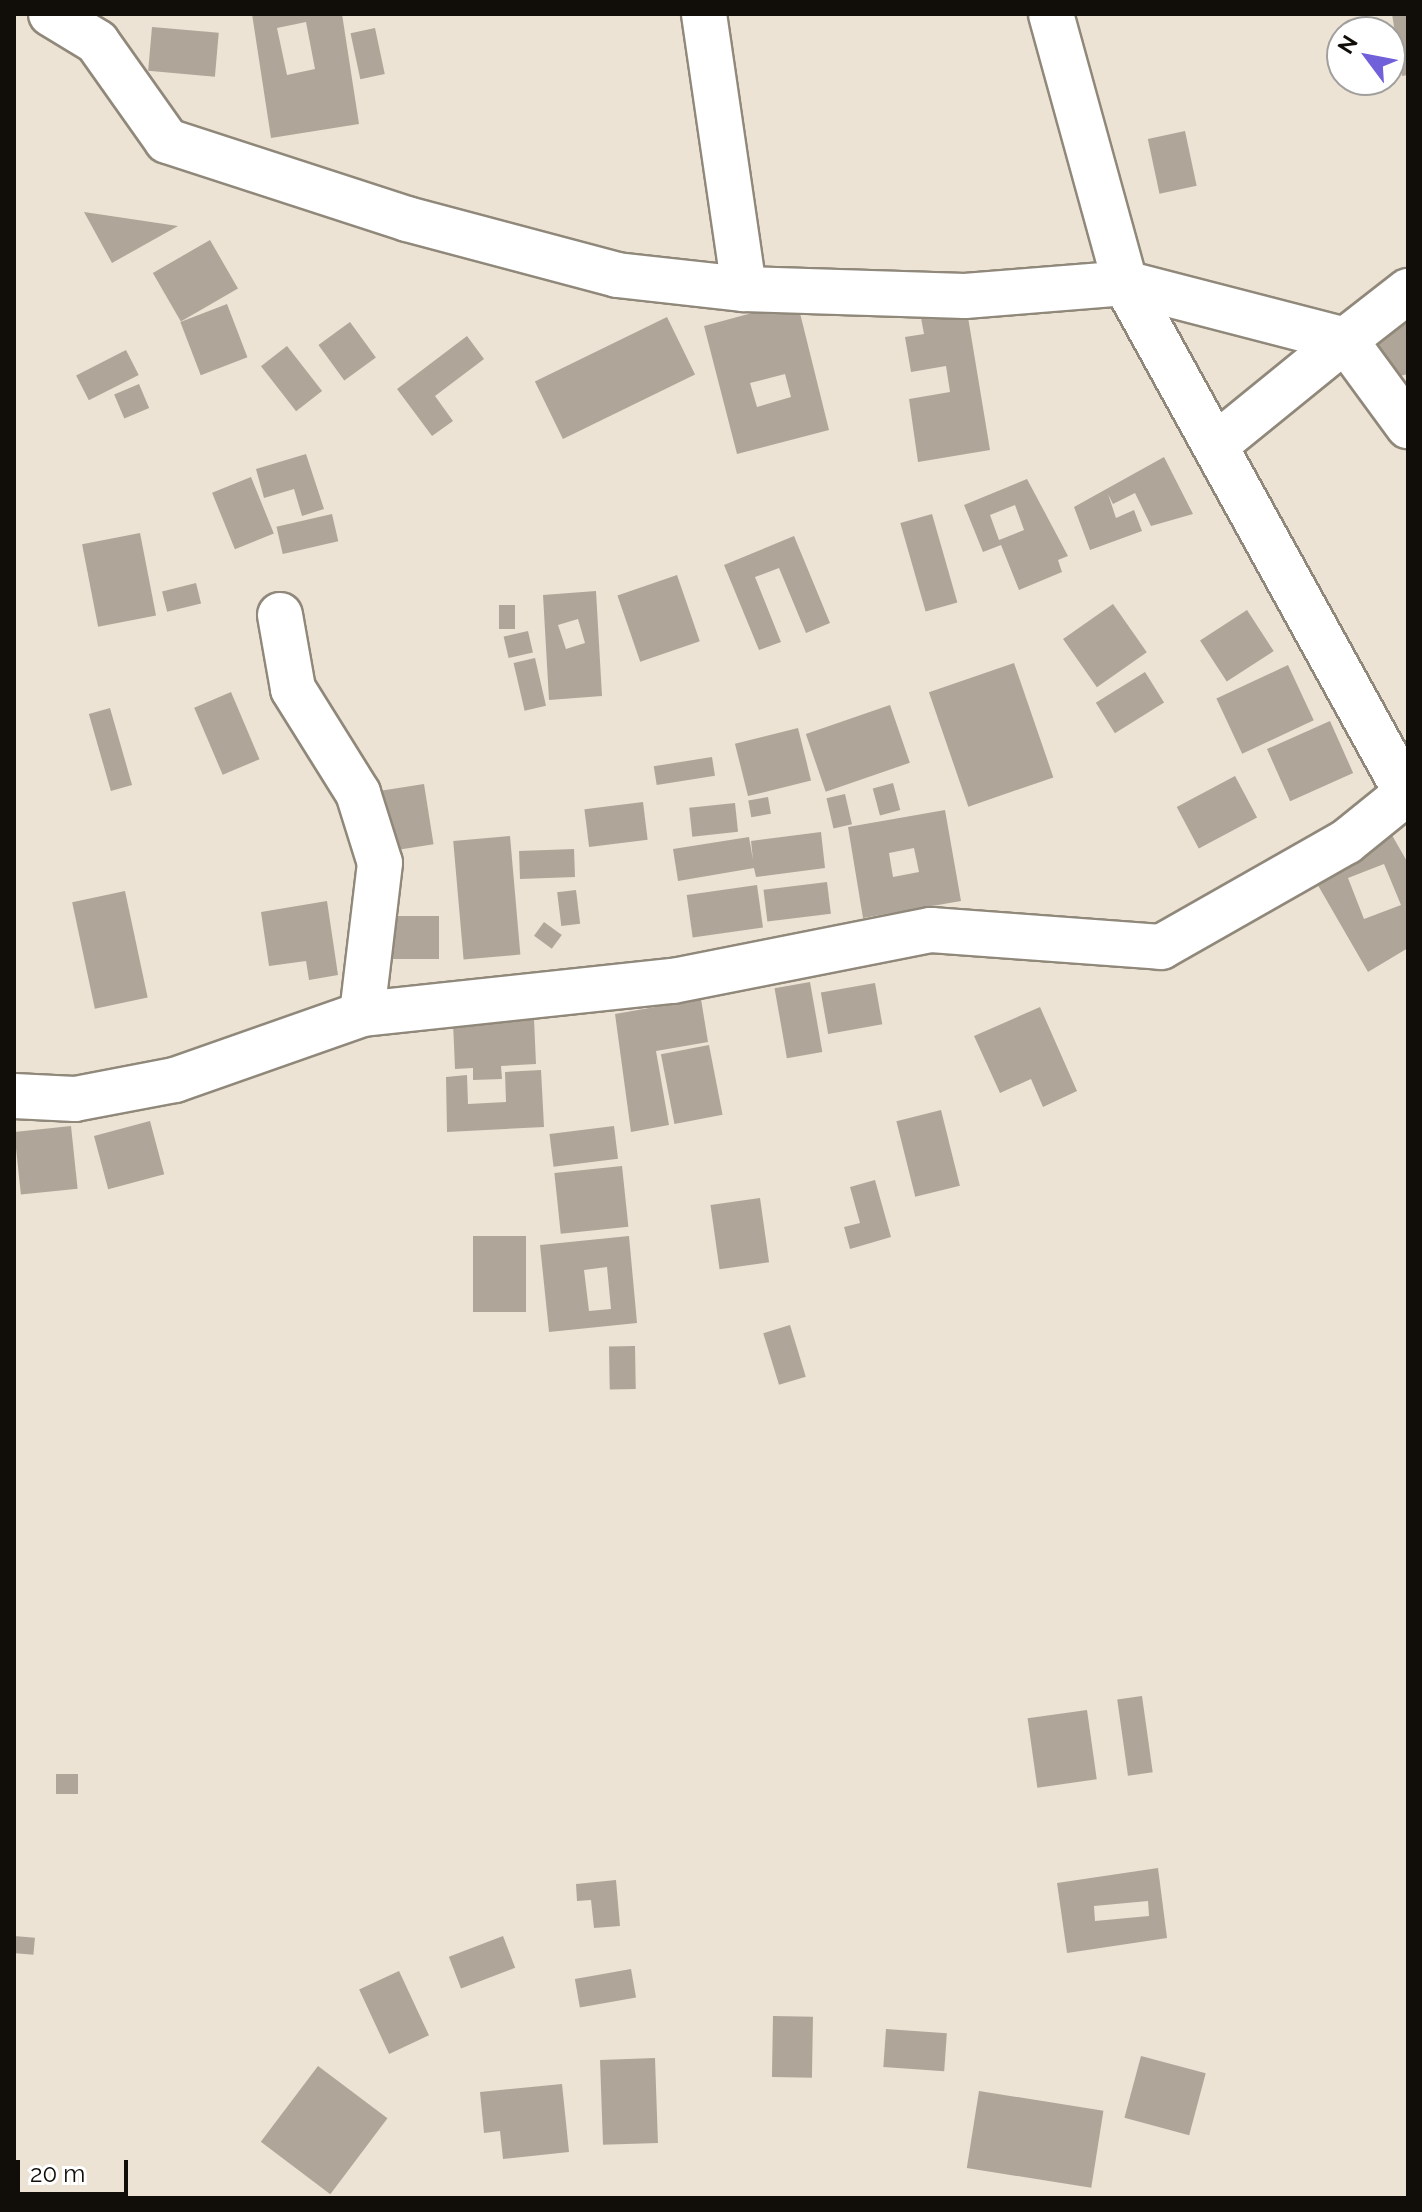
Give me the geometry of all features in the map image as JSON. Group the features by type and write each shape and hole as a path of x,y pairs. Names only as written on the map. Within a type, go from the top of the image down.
{"street":[{"path":"51,14 97,42 167,141 407,219 617,275 744,289 965,296 1125,283 1345,340 1408,426"},
{"path":"704,14 744,289"},
{"path":"14,1096 75,1099 175,1080 362,1014 673,981 931,930 1161,947 1346,842 1407,794 1217,444 1125,283 1051,14"},
{"path":"1217,444 1408,291"},
{"path":"280,615 293,689 358,793 380,863 362,1014"}],"building":[{"path":"252,14 342,14 359,124 271,138","holes":["306,22 315,69 287,75 277,28"]},
{"path":"1408,14 1408,75 1406,16 1392,16"},
{"path":"152,27 219,33 215,77 148,71"},
{"path":"375,28 385,74 360,79 351,33"},
{"path":"1185,131 1197,186 1159,194 1148,139"},
{"path":"84,212 178,226 112,263"},
{"path":"210,240 238,288 181,321 153,273"},
{"path":"965,299 990,450 918,462 909,399 950,392 946,366 911,372 905,337 924,334 919,307"},
{"path":"797,301 829,430 737,454 704,326","holes":["785,374 791,397 757,407 750,383"]},
{"path":"227,304 247,357 201,375 180,322"},
{"path":"667,317 695,375 563,439 535,381"},
{"path":"350,322 376,358 344,381 318,345"},
{"path":"1408,323 1408,374 1380,381 1369,333"},
{"path":"467,336 484,359 435,396 453,421 432,436 397,389"},
{"path":"287,346 322,391 296,411 261,366"},
{"path":"126,350 139,375 89,400 76,375"},
{"path":"139,384 149,408 124,418 114,395"},
{"path":"306,454 324,509 302,516 294,489 264,498 256,469"},
{"path":"1164,457 1193,514 1151,526 1135,493 1113,504 1108,494 1116,518 1134,510 1142,531 1090,550 1074,507"},
{"path":"251,477 274,534 235,549 212,493"},
{"path":"1027,479 1068,556 1058,560 1062,572 1019,590 1001,545 983,552 964,505","holes":["1015,505 1024,530 999,540 990,515"]},
{"path":"332,514 338,541 283,554 276,527"},
{"path":"932,514 957,602 926,612 900,523"},
{"path":"140,533 156,615 98,627 82,544"},
{"path":"794,536 830,623 806,633 779,568 755,577 781,642 759,650 724,565"},
{"path":"677,575 700,641 640,662 617,596"},
{"path":"196,583 201,603 167,612 162,591"},
{"path":"596,591 602,696 549,700 543,595","holes":["578,619 585,643 566,649 558,625"]},
{"path":"1113,604 1147,652 1097,687 1063,639"},
{"path":"499,605 515,605 515,629 499,629"},
{"path":"1247,610 1274,651 1227,682 1200,640"},
{"path":"528,631 533,652 509,658 504,637"},
{"path":"535,658 546,706 525,711 514,663"},
{"path":"1014,663 1053,777 968,807 929,692"},
{"path":"1288,665 1314,720 1242,754 1216,698"},
{"path":"1145,672 1164,703 1115,733 1096,703"},
{"path":"231,692 260,759 223,775 194,708"},
{"path":"890,705 910,763 826,792 806,734"},
{"path":"110,708 132,785 111,791 89,714"},
{"path":"1330,721 1353,773 1290,801 1267,749"},
{"path":"798,728 811,780 748,796 735,744"},
{"path":"712,757 715,776 657,785 654,766"},
{"path":"1235,776 1257,817 1199,848 1177,807"},
{"path":"893,783 900,810 880,815 873,788"},
{"path":"424,784 434,844 387,852 378,791"},
{"path":"845,794 852,824 833,828 826,798"},
{"path":"768,797 771,814 751,817 748,800"},
{"path":"643,802 648,840 589,847 584,809"},
{"path":"735,803 738,832 692,837 689,808"},
{"path":"945,810 961,901 863,918 848,827","holes":["914,848 919,872 893,877 889,853"]},
{"path":"1389,830 1408,863 1408,948 1368,972 1312,875","holes":["1384,864 1401,905 1364,919 1348,878"]},
{"path":"821,832 825,868 756,877 754,868 678,881 673,849 749,837 753,860 751,841"},
{"path":"510,836 520,955 464,960 453,841"},
{"path":"574,849 575,877 520,879 519,851"},
{"path":"827,882 831,914 767,922 763,890"},
{"path":"757,885 763,928 693,937 687,895"},
{"path":"576,890 580,924 561,926 557,892"},
{"path":"125,891 148,998 95,1009 72,902"},
{"path":"327,901 338,975 309,980 306,961 269,966 261,912"},
{"path":"385,916 439,916 439,959 385,959"},
{"path":"544,922 562,935 552,949 534,936"},
{"path":"810,982 822,1052 787,1058 775,988"},
{"path":"875,983 882,1024 828,1034 821,993"},
{"path":"701,999 708,1042 656,1051 669,1125 631,1132 615,1014"},
{"path":"1040,1007 1077,1091 1043,1107 1031,1079 1000,1093 974,1036"},
{"path":"534,1019 536,1064 501,1066 502,1079 473,1080 473,1068 455,1069 453,1022"},
{"path":"709,1045 723,1115 674,1124 661,1054"},
{"path":"541,1070 544,1127 447,1132 446,1077 467,1075 468,1104 506,1102 505,1072"},
{"path":"941,1110 960,1186 915,1197 896,1121"},
{"path":"150,1121 164,1174 108,1189 94,1136"},
{"path":"71,1126 78,1189 21,1195 14,1132"},
{"path":"614,1126 618,1159 554,1167 549,1134"},
{"path":"622,1166 628,1227 561,1234 554,1173"},
{"path":"875,1180 891,1237 850,1249 844,1227 860,1223 850,1187"},
{"path":"760,1198 769,1262 720,1269 710,1205"},
{"path":"473,1236 526,1236 526,1312 473,1312"},
{"path":"629,1236 637,1323 549,1332 540,1245","holes":["607,1267 611,1309 589,1311 584,1270"]},
{"path":"790,1325 806,1377 779,1385 763,1333"},
{"path":"609,1346 635,1346 636,1389 610,1389"},
{"path":"1142,1696 1153,1772 1128,1776 1117,1699"},
{"path":"1087,1710 1097,1779 1037,1788 1028,1718"},
{"path":"56,1774 78,1774 78,1794 56,1794"},
{"path":"1158,1868 1167,1938 1067,1953 1057,1883","holes":["1148,1901 1149,1916 1095,1921 1094,1906"]},
{"path":"616,1880 620,1926 594,1928 591,1900 577,1901 576,1884"},
{"path":"14,1936 35,1938 33,1955 14,1953"},
{"path":"503,1936 515,1968 461,1989 449,1957"},
{"path":"631,1969 636,1998 580,2007 575,1979"},
{"path":"399,1971 429,2035 389,2054 359,1990"},
{"path":"773,2016 813,2017 812,2078 772,2077"},
{"path":"886,2029 947,2033 944,2071 883,2067"},
{"path":"1141,2056 1206,2073 1189,2135 1124,2118"},
{"path":"655,2058 658,2143 603,2145 600,2060"},
{"path":"318,2066 387,2118 330,2194 261,2142"},
{"path":"562,2084 569,2152 503,2159 500,2131 484,2133 480,2092"},
{"path":"979,2091 1103,2111 1091,2188 967,2168"}]}
